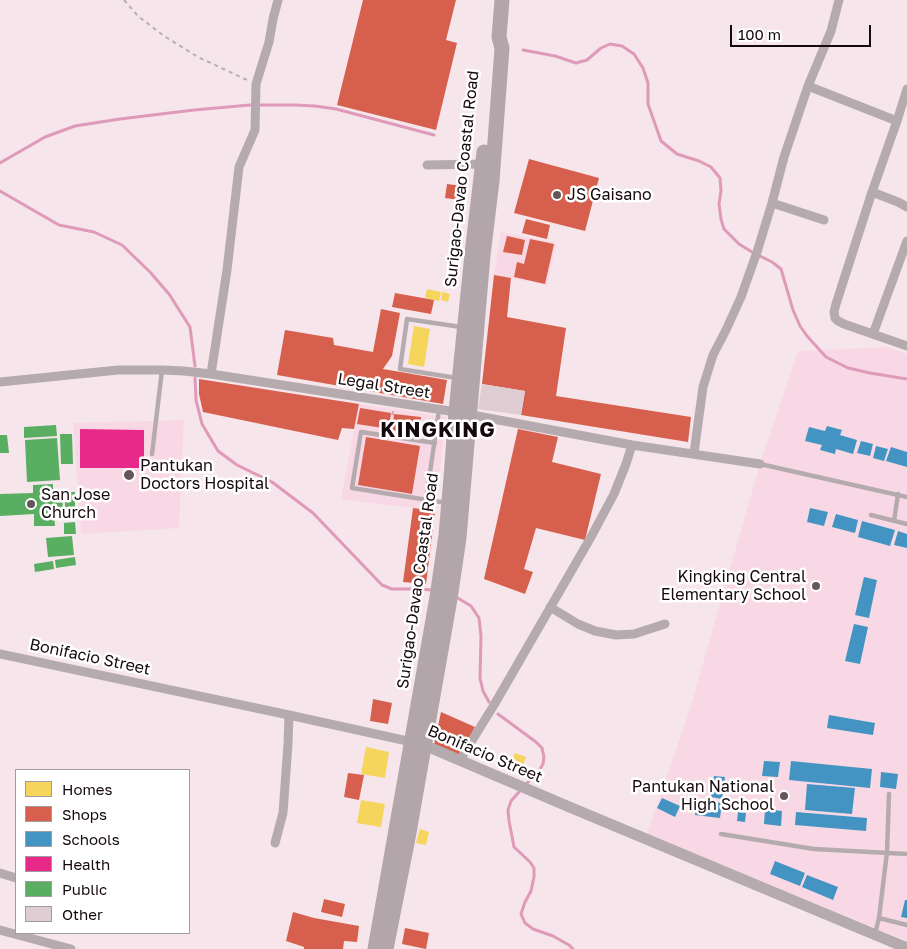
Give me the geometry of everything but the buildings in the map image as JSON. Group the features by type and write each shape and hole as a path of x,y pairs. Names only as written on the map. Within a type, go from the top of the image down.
{"highway":[{"name":"Surigao-Davao Coastal Road","path":"386,949 402,837 443,598 459,538 463,414 478,255 502,48 499,38 502,0"},
{"name":"Surigao-Davao Coastal Road","path":"487,181 483,164 493,48 499,38"},
{"name":"Surigao-Davao Coastal Road","path":"443,598 449,503 463,414 459,378 465,327 478,255"},
{"name":"Surigao-Davao Coastal Road","path":"375,949 402,837"}],"street":[{"path":"210,374 227,270 239,167 255,130 256,84 269,42 272,19 278,0"},
{"path":"694,453 703,387 713,354 741,297 757,252 784,157 808,86 831,30 839,0"},
{"path":"808,86 898,122"},
{"path":"907,89 898,122 872,192 834,312 835,318 838,321 907,346"},
{"path":"427,165 483,164"},
{"path":"872,192 907,206"},
{"path":"772,203 824,220"},
{"path":"873,334 907,241"},
{"name":"Legal Street","path":"0,382 118,370 162,370 210,374 440,410 632,445 760,464"},
{"path":"460,760 591,537 614,494 632,445"},
{"path":"550,607 578,624 595,631 616,635 634,634 665,624"},
{"name":"Bonifacio Street","path":"0,654 418,743 907,948"},
{"path":"275,843 282,813 289,714"},
{"path":"0,873 15,878"},
{"path":"0,930 71,949"}],"lane":[{"path":"459,378 400,369 407,319 465,327"},
{"path":"152,454 162,370"},
{"path":"426,500 440,410"},
{"path":"434,443 361,432 352,488 449,503"},
{"path":"760,464 907,497"},
{"path":"894,521 898,494"},
{"path":"871,515 907,524"},
{"path":"875,934 879,918 887,852 889,794"},
{"path":"721,834 814,849 907,854"},
{"path":"879,918 907,925"}],"path":[{"path":"124,0 138,16 164,36 198,57 256,84"},
{"path":"389,436 394,403"}],"shaded area":[{"path":"501,232 556,243 547,285 494,275"},
{"name":"Kingking Central Elementary School","path":"887,347 907,354 907,941 647,834 690,709 760,464 798,351"},
{"path":"359,404 446,417 435,511 341,499"},
{"name":"Pantukan Doctors Hospital","path":"184,420 179,528 81,534 73,423"}],"waterway":[{"path":"523,50 555,56 576,63 587,60 601,48 610,44 622,46 634,54 643,68 648,83 648,104 661,141 677,154 711,167 720,178 719,204 724,229 739,244 752,252"},
{"path":"0,163 45,137 75,126 194,110 250,105"},
{"path":"261,105 315,106 336,109 434,135"},
{"path":"0,191 59,225 94,232 122,245 150,272 169,294 190,327 195,366"},
{"path":"760,256 781,269 793,310 800,326 826,357 848,368 907,379"},
{"path":"195,378 196,400 202,424 218,451 237,465 272,482 313,513 382,585 392,589 431,590"},
{"path":"456,597 471,606 479,618 481,636 480,678 483,691 489,702"},
{"path":"498,714 542,748 543,764 537,774 527,783"},
{"path":"519,792 511,801 508,810 514,847 534,868 531,891 521,914 525,923 533,929 553,936 573,949"}],"place":[{"name":"JS Gaisano","path":"557,195"},
{"name":"Pantukan Doctors Hospital","path":"129,475"},
{"name":"San Jose Church","path":"31,504"},
{"name":"Kingking Central Elementary School","path":"816,586"},
{"name":"Pantukan National High School","path":"784,796"}],"district":[{"name":"KINGKING","path":"438,430"}]}
